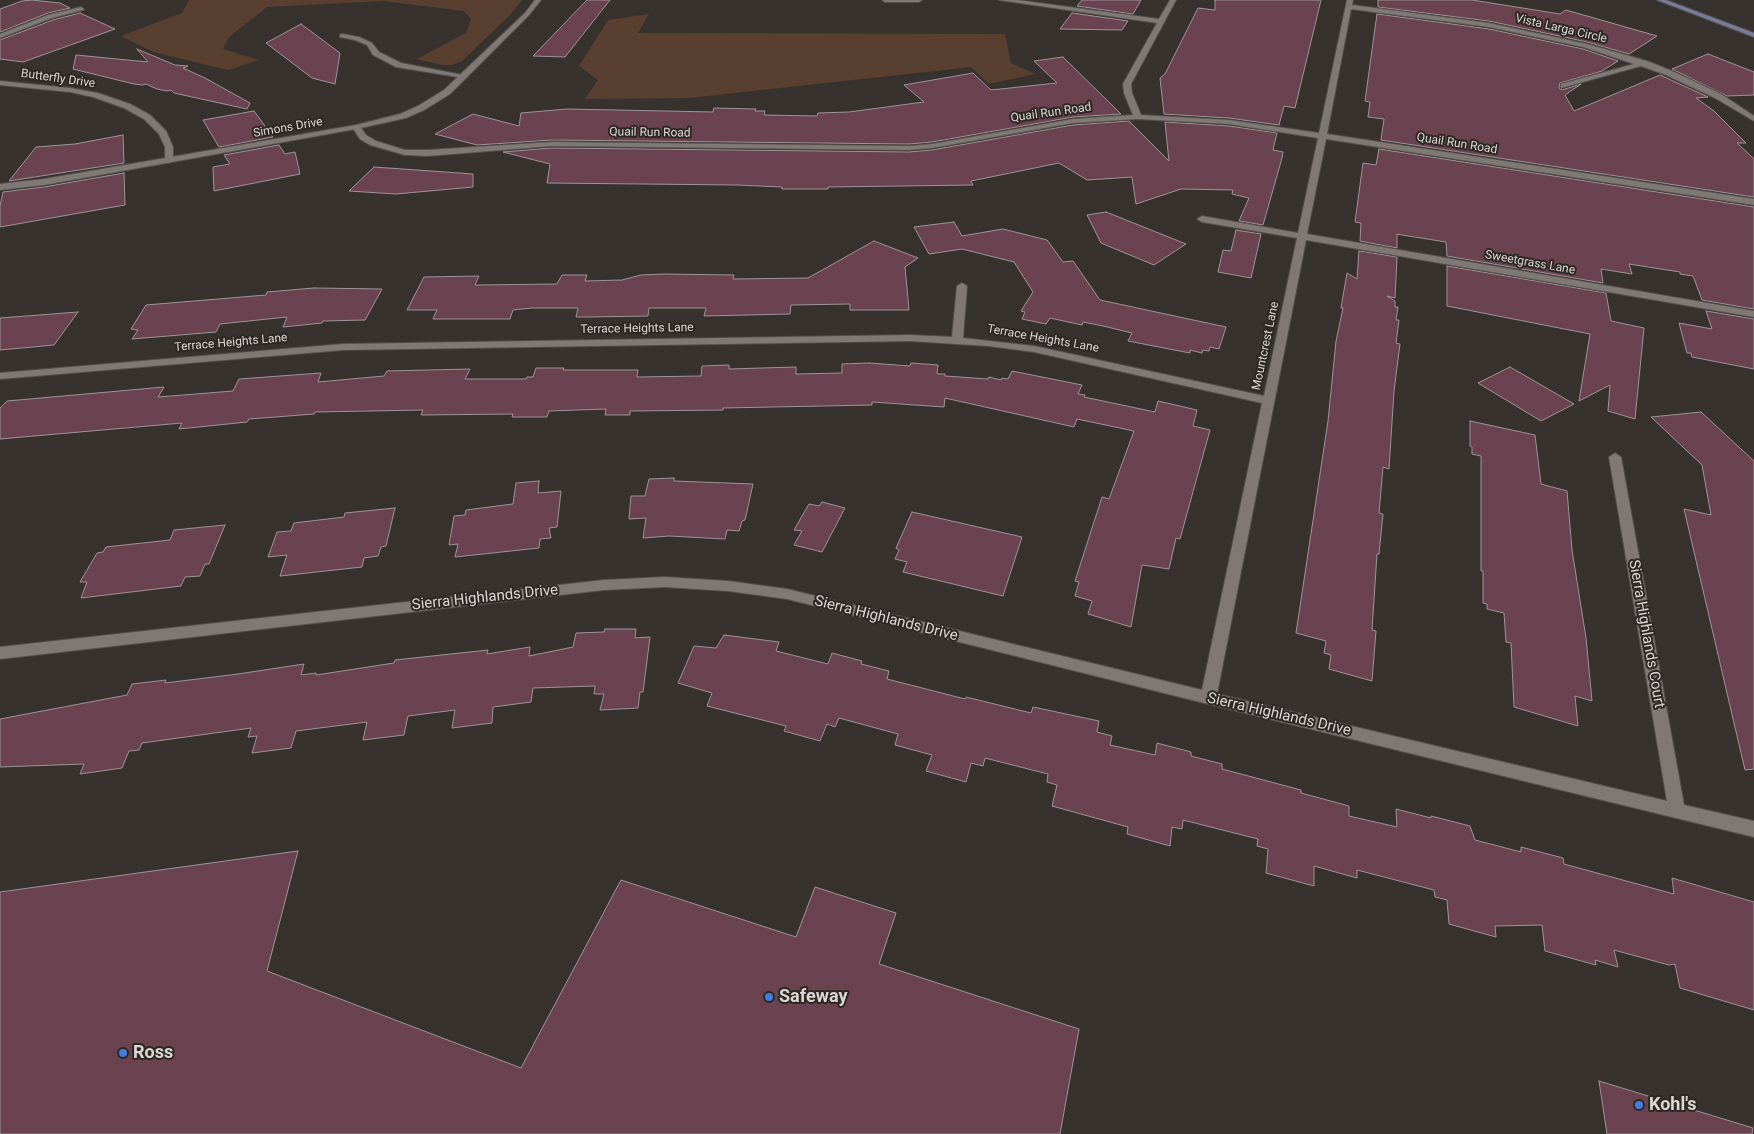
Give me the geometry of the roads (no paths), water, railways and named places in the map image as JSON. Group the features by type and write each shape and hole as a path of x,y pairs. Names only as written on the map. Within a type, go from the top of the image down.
{"main road":[{"path":"1660,0 1754,35"}],"street":[{"name":"Simons Drive","path":"0,187 44,182 356,127 379,122 422,108 447,92 527,14 538,0"},
{"path":"885,0 919,0"},
{"path":"1002,0 1161,21"},
{"path":"1138,117 1128,93 1127,84 1173,0"},
{"name":"Vista Larga Circle","path":"1349,4 1522,30 1585,45 1644,63 1718,96 1754,119"},
{"name":"Mountcrest Lane","path":"1208,698 1349,4"},
{"path":"0,36 50,16 82,9"},
{"path":"342,36 357,38 370,44 376,53 400,65 464,76"},
{"path":"1564,86 1644,63"},
{"name":"Butterfly Drive","path":"0,83 70,90 95,95 127,106 147,117 163,133 169,147 169,160"},
{"name":"Quail Run Road","path":"356,127 363,137 373,143 404,152 428,154 552,144 909,148 932,146 1073,121 1138,117 1230,122 1754,202"},
{"name":"Sweetgrass Lane","path":"1202,219 1754,314"},
{"path":"957,340 962,286"},
{"name":"Terrace Heights Lane","path":"0,376 343,347 910,338 957,340 1034,349 1268,401"},
{"name":"Sierra Highlands Court","path":"1615,457 1677,810"},
{"name":"Sierra Highlands Drive","path":"0,653 604,585 664,582 728,586 787,594 1208,698 1754,829"}],"place":[{"name":"Safeway","path":"769,997"},
{"name":"Ross","path":"123,1053"},
{"name":"Kohl's","path":"1639,1105"}]}
